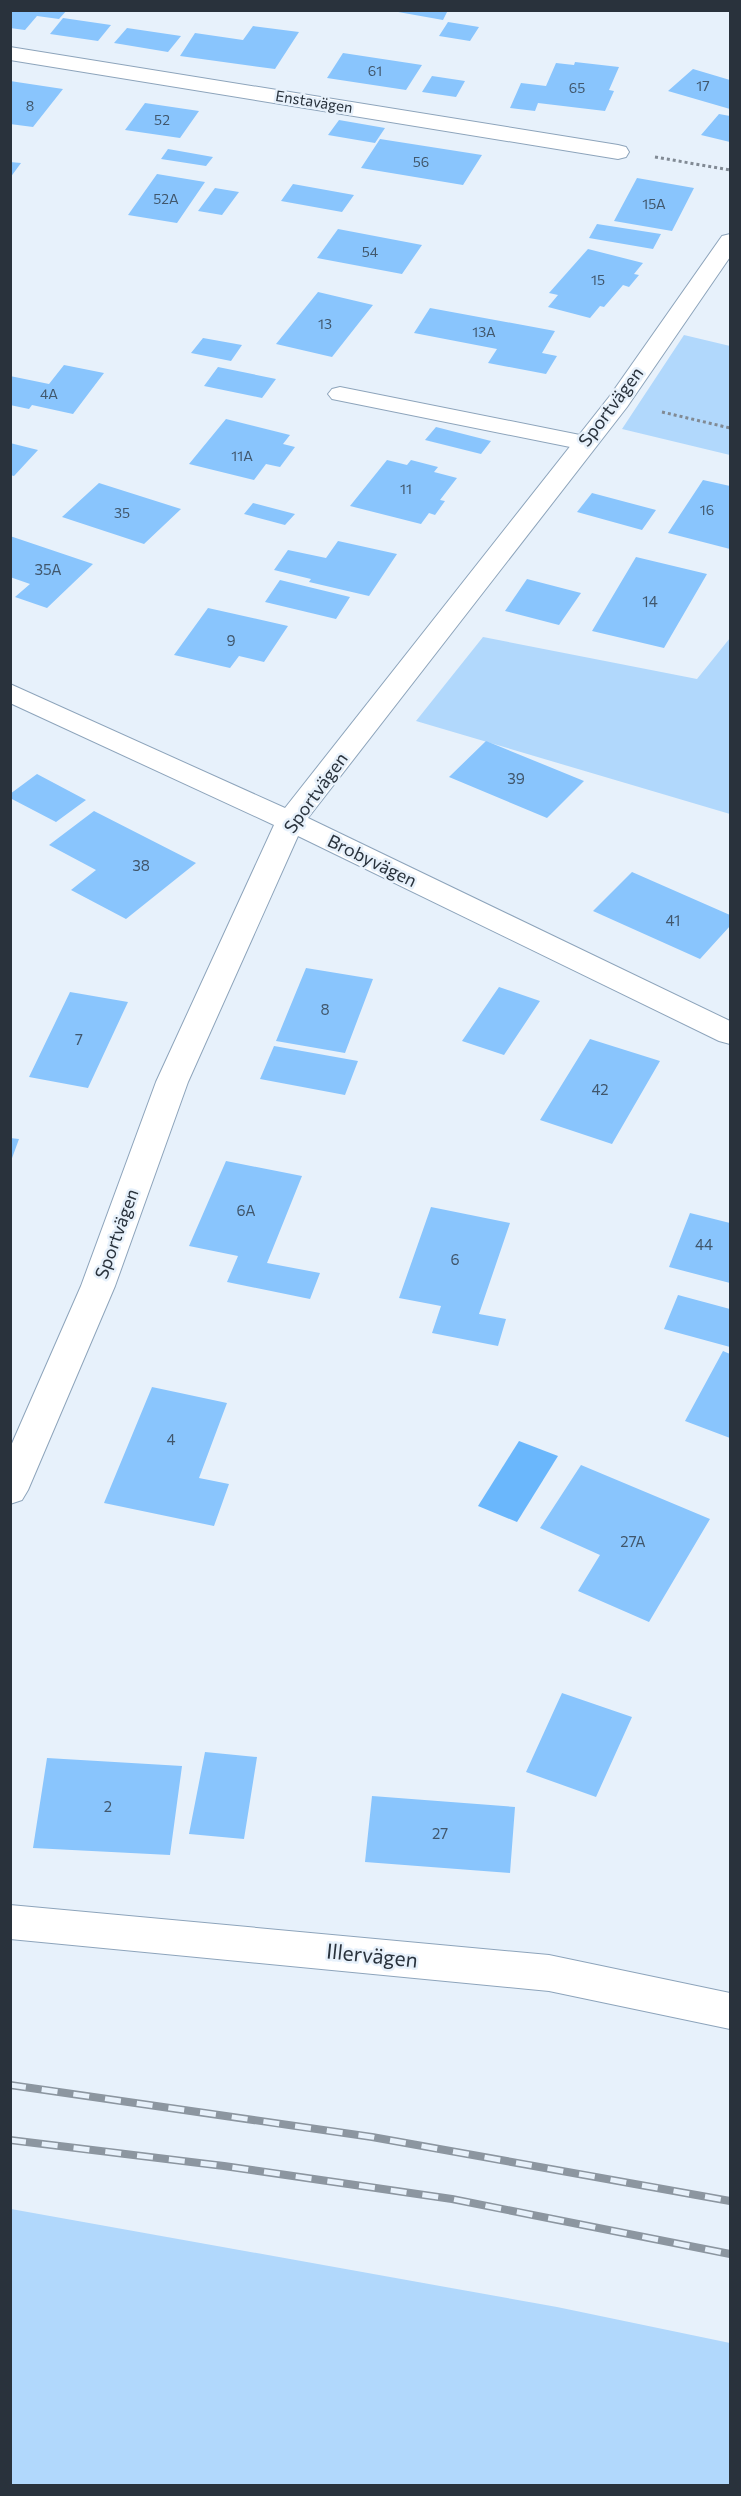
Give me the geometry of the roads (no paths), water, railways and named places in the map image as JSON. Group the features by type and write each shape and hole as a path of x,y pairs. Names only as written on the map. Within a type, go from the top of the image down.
{"street":[{"name":"Enstavägen","path":"10,53 618,152"},
{"name":"Sportvägen","path":"10,1490 98,1286 172,1082 290,821 618,402 730,241"},
{"name":"Brobyvägen","path":"10,692 290,821 730,1034"},
{"name":"Illervägen","path":"10,1922 549,1973 730,2011"}],"lane":[{"path":"340,393 585,443"}],"water":[{"path":"519,1441 558,1456 517,1522 478,1506"}],"railway":[{"path":"10,2085 372,2137 730,2201"},
{"path":"10,2140 224,2166 452,2199 730,2254"}]}
